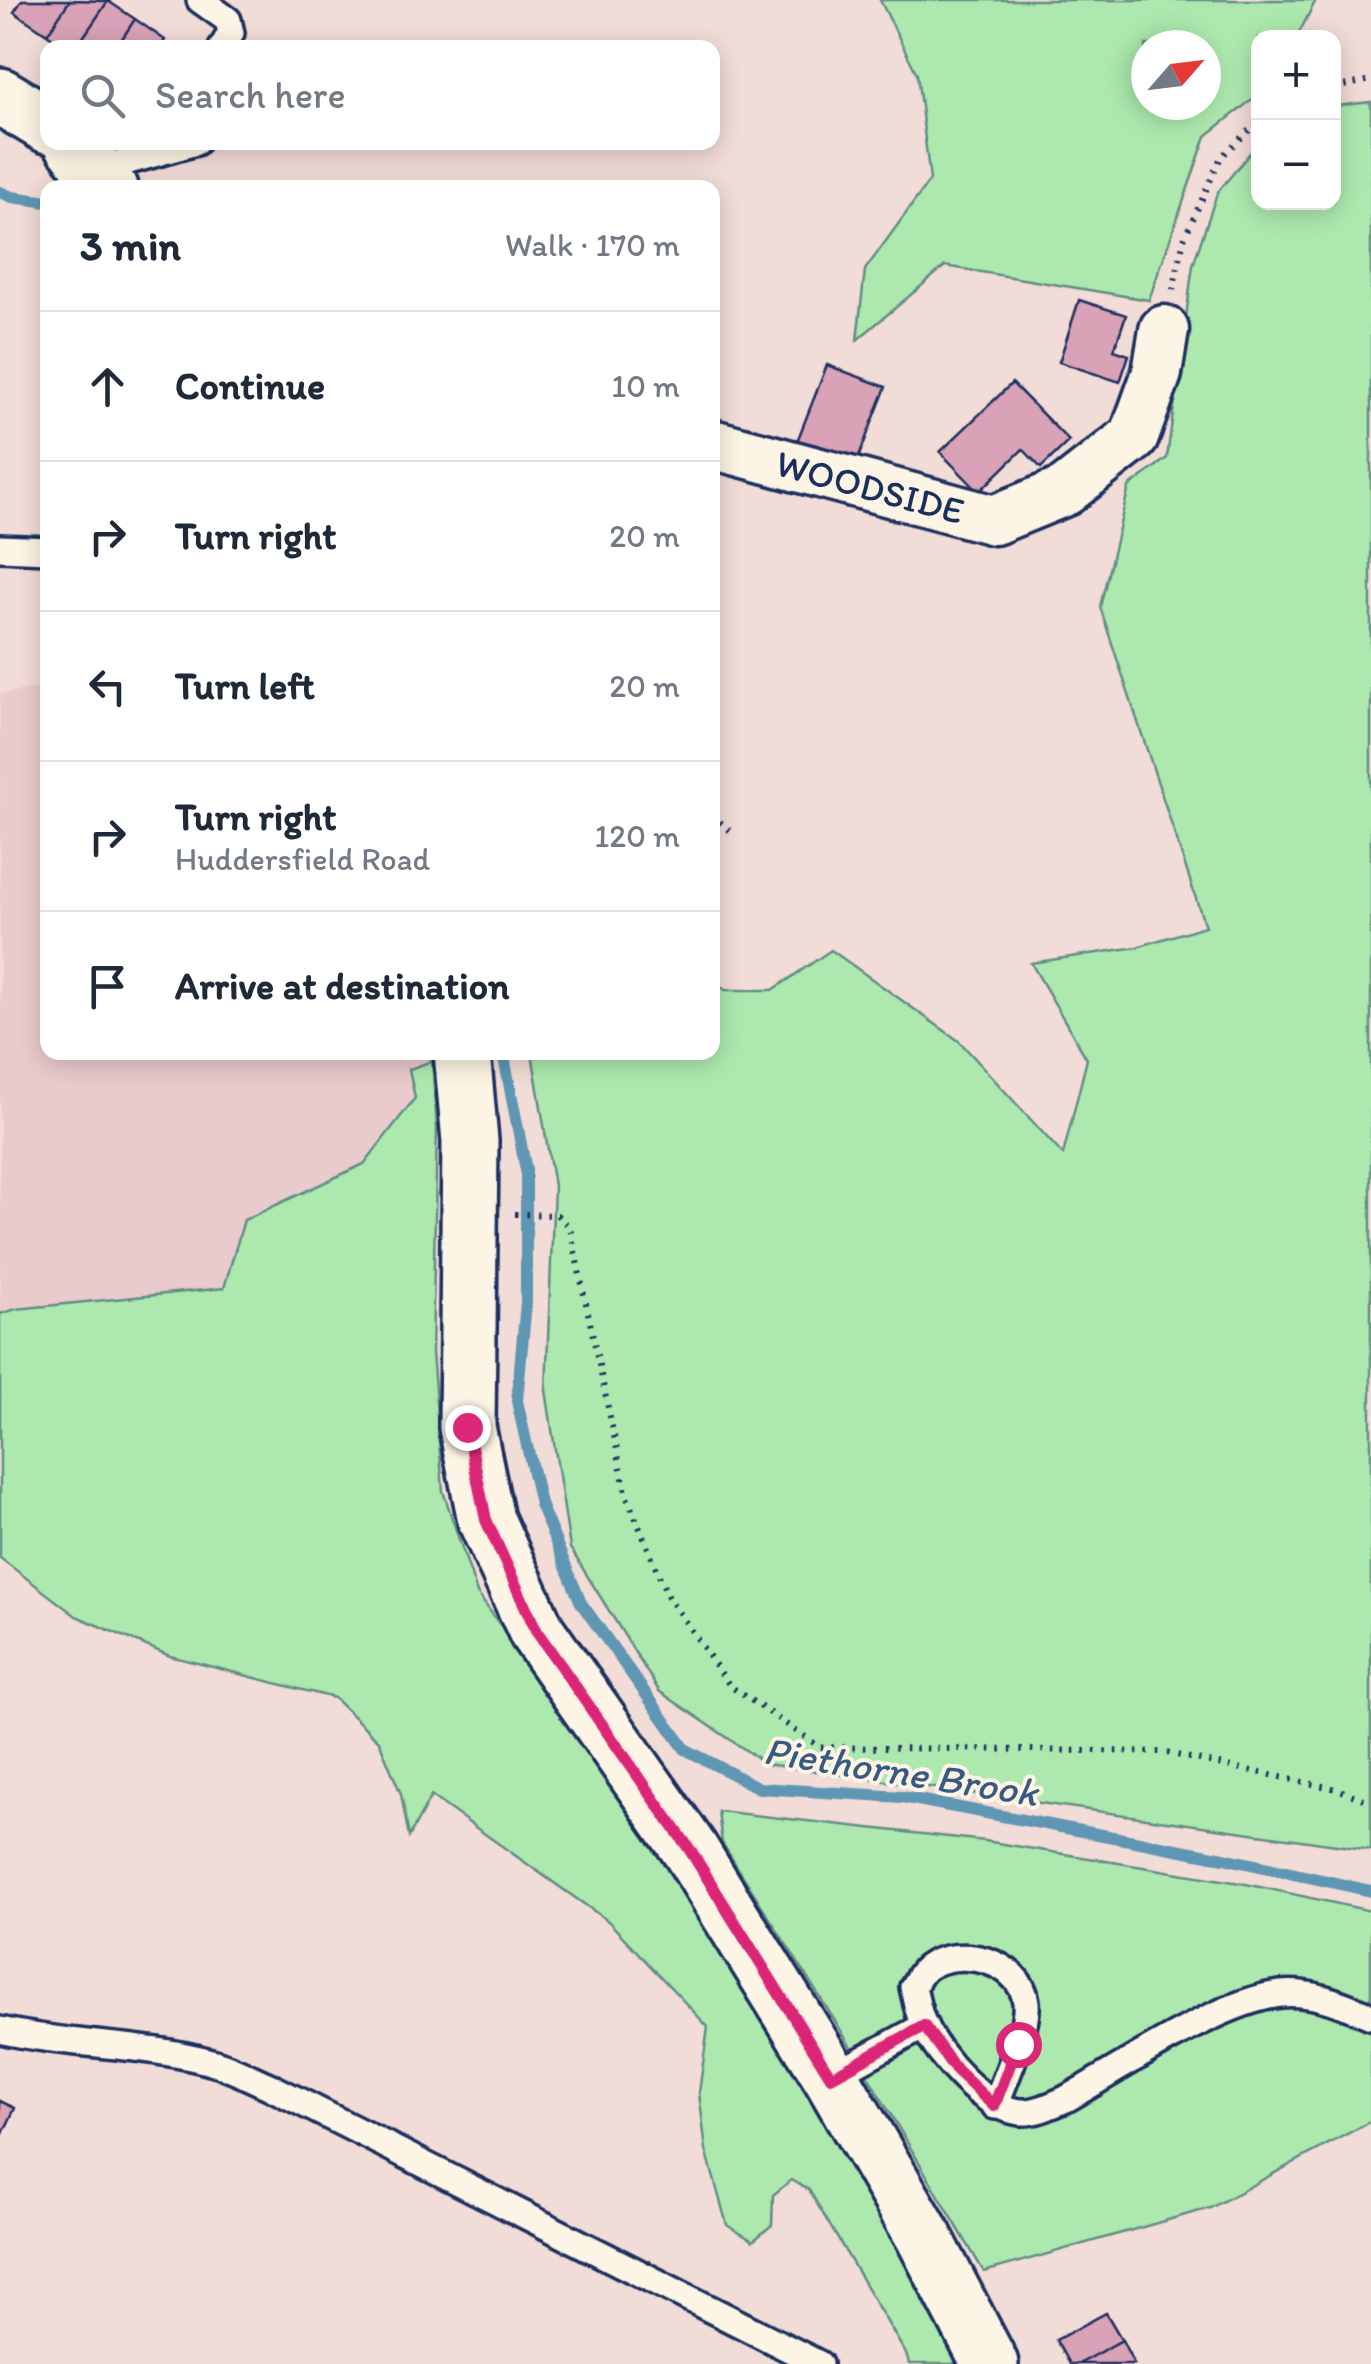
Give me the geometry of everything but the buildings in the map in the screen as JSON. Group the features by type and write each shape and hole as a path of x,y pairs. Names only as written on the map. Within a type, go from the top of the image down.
{"main road":[{"path":"0,96 40,120"},
{"path":"463,1060 470,1141 467,1427 486,1520 537,1632 690,1850 831,2077 924,2237 990,2364"}],"street":[{"name":"WOODSIDE","path":"720,446 994,520 1065,491 1134,437 1158,373 1164,330"}],"lane":[{"path":"200,0 228,20 231,33 227,40"},
{"path":"103,164 162,150"},
{"path":"0,548 40,550"},
{"path":"994,2106 1018,2044 1027,2004 1019,1980 999,1965 973,1958 938,1961 922,1970 913,1987 924,2026 956,2070 994,2106 1022,2112 1048,2108 1243,2004 1282,1994 1324,1997 1371,2016"},
{"path":"831,2077 924,2026"},
{"path":"0,2030 39,2039 136,2047 213,2062 270,2086 819,2364"}],"path":[{"path":"1341,86 1371,80"},
{"path":"1164,330 1184,239 1221,157 1251,129"},
{"path":"720,821 734,834"},
{"path":"504,1214 557,1215 570,1228 627,1497 668,1597 730,1686 820,1746 1162,1752 1337,1789 1371,1802"}],"shaded area":[{"path":"40,688 40,1060 432,1060 409,1069 415,1098 364,1164 244,1220 224,1288 16,1309 0,1314 0,694"}],"green space":[{"path":"880,0 1316,0 1301,30 1251,30 1251,101 1206,136 1149,300 945,266 857,340 865,270 930,180 917,74"},
{"path":"1371,102 1371,1850 766,1764 659,1691 570,1548 546,1390 554,1186 533,1060 720,1060 720,985 725,990 773,990 831,950 959,1041 1063,1155 1087,1059 1031,963 1137,947 1205,926 1100,607 1129,487 1167,458 1193,265 1217,193 1251,152 1251,210 1341,210 1341,105"},
{"path":"432,1061 437,1128 432,1352 443,1491 477,1593 691,1889 967,2364 909,2364 809,2190 791,2180 773,2195 772,2225 753,2241 727,2225 706,2150 699,2093 708,2027 608,1921 431,1796 409,1837 401,1794 379,1741 334,1698 170,1656 76,1616 0,1558 0,1314 16,1309 224,1288 244,1220 364,1164 415,1098 409,1069"},
{"path":"718,1811 985,1841 1246,1884 1371,1911 1371,2121 1210,2208 984,2272 840,2029 722,1843"}],"waterway":[{"name":"Piethorne Brook","path":"0,192 40,201"},
{"name":"Piethorne Brook","path":"505,1060 526,1170 526,1302 517,1401 540,1504 581,1603 685,1749 759,1788 902,1797 1224,1858 1371,1891"}],"route":[{"path":"467,1427 486,1520 537,1632 690,1850 831,2077 924,2026 956,2070 994,2106 1018,2044"}]}
